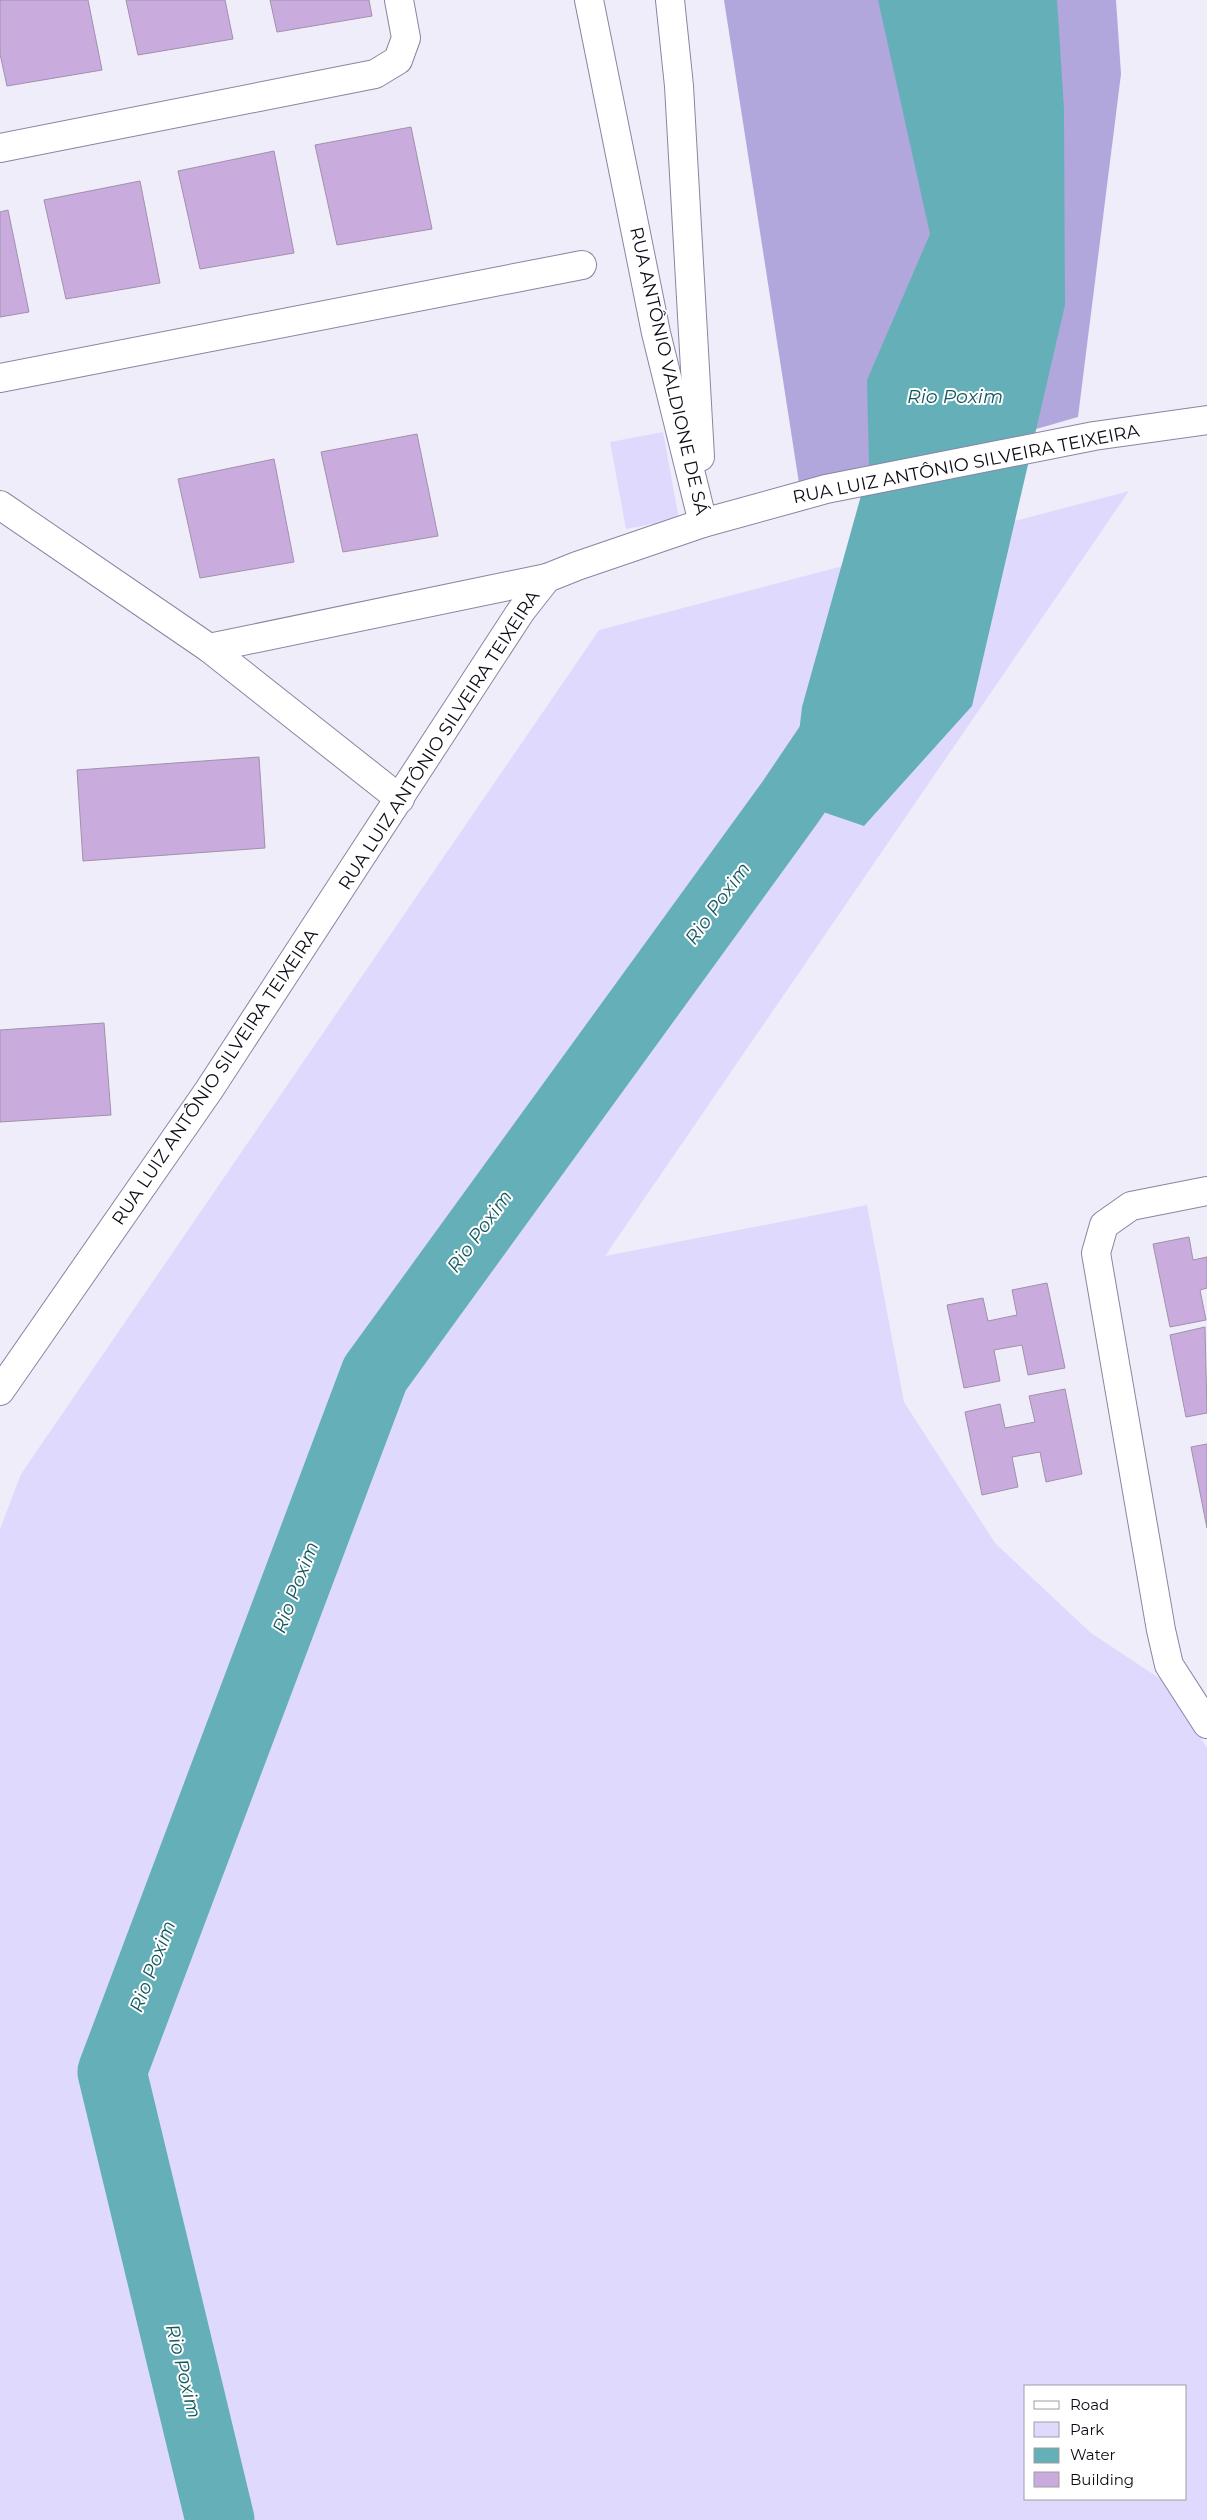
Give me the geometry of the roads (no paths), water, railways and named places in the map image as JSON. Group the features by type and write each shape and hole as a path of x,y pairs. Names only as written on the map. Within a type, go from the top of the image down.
{"street":[{"path":"0,148 375,74 398,60 406,38 399,0"},
{"name":"RUA ANTÔNIO VALDIONE DE SÁ","path":"589,0 656,332 703,523"},
{"name":"RUA ANTÔNIO VALDIONE DE SÁ","path":"670,0 679,86 703,523"},
{"path":"0,378 582,265"},
{"name":"RUA LUIZ ANTÔNIO SILVEIRA TEIXEIRA","path":"0,1391 209,1090 521,611 547,578 598,558 703,523 826,489 1094,436 1207,420"},
{"path":"0,505 209,648 400,799"},
{"path":"209,648 547,578"},
{"path":"1202,1709 1169,1665 1160,1630 1096,1253 1104,1225 1131,1206 1207,1191"}],"water":[{"name":"Rio Poxim","path":"878,0 1057,0 1064,109 1065,305 972,706 864,826 791,801 802,707 869,467 867,380 930,234"}],"waterway":[{"name":"Rio Poxim","path":"220,2520 112,2072 375,1374 791,801 845,721"}]}
